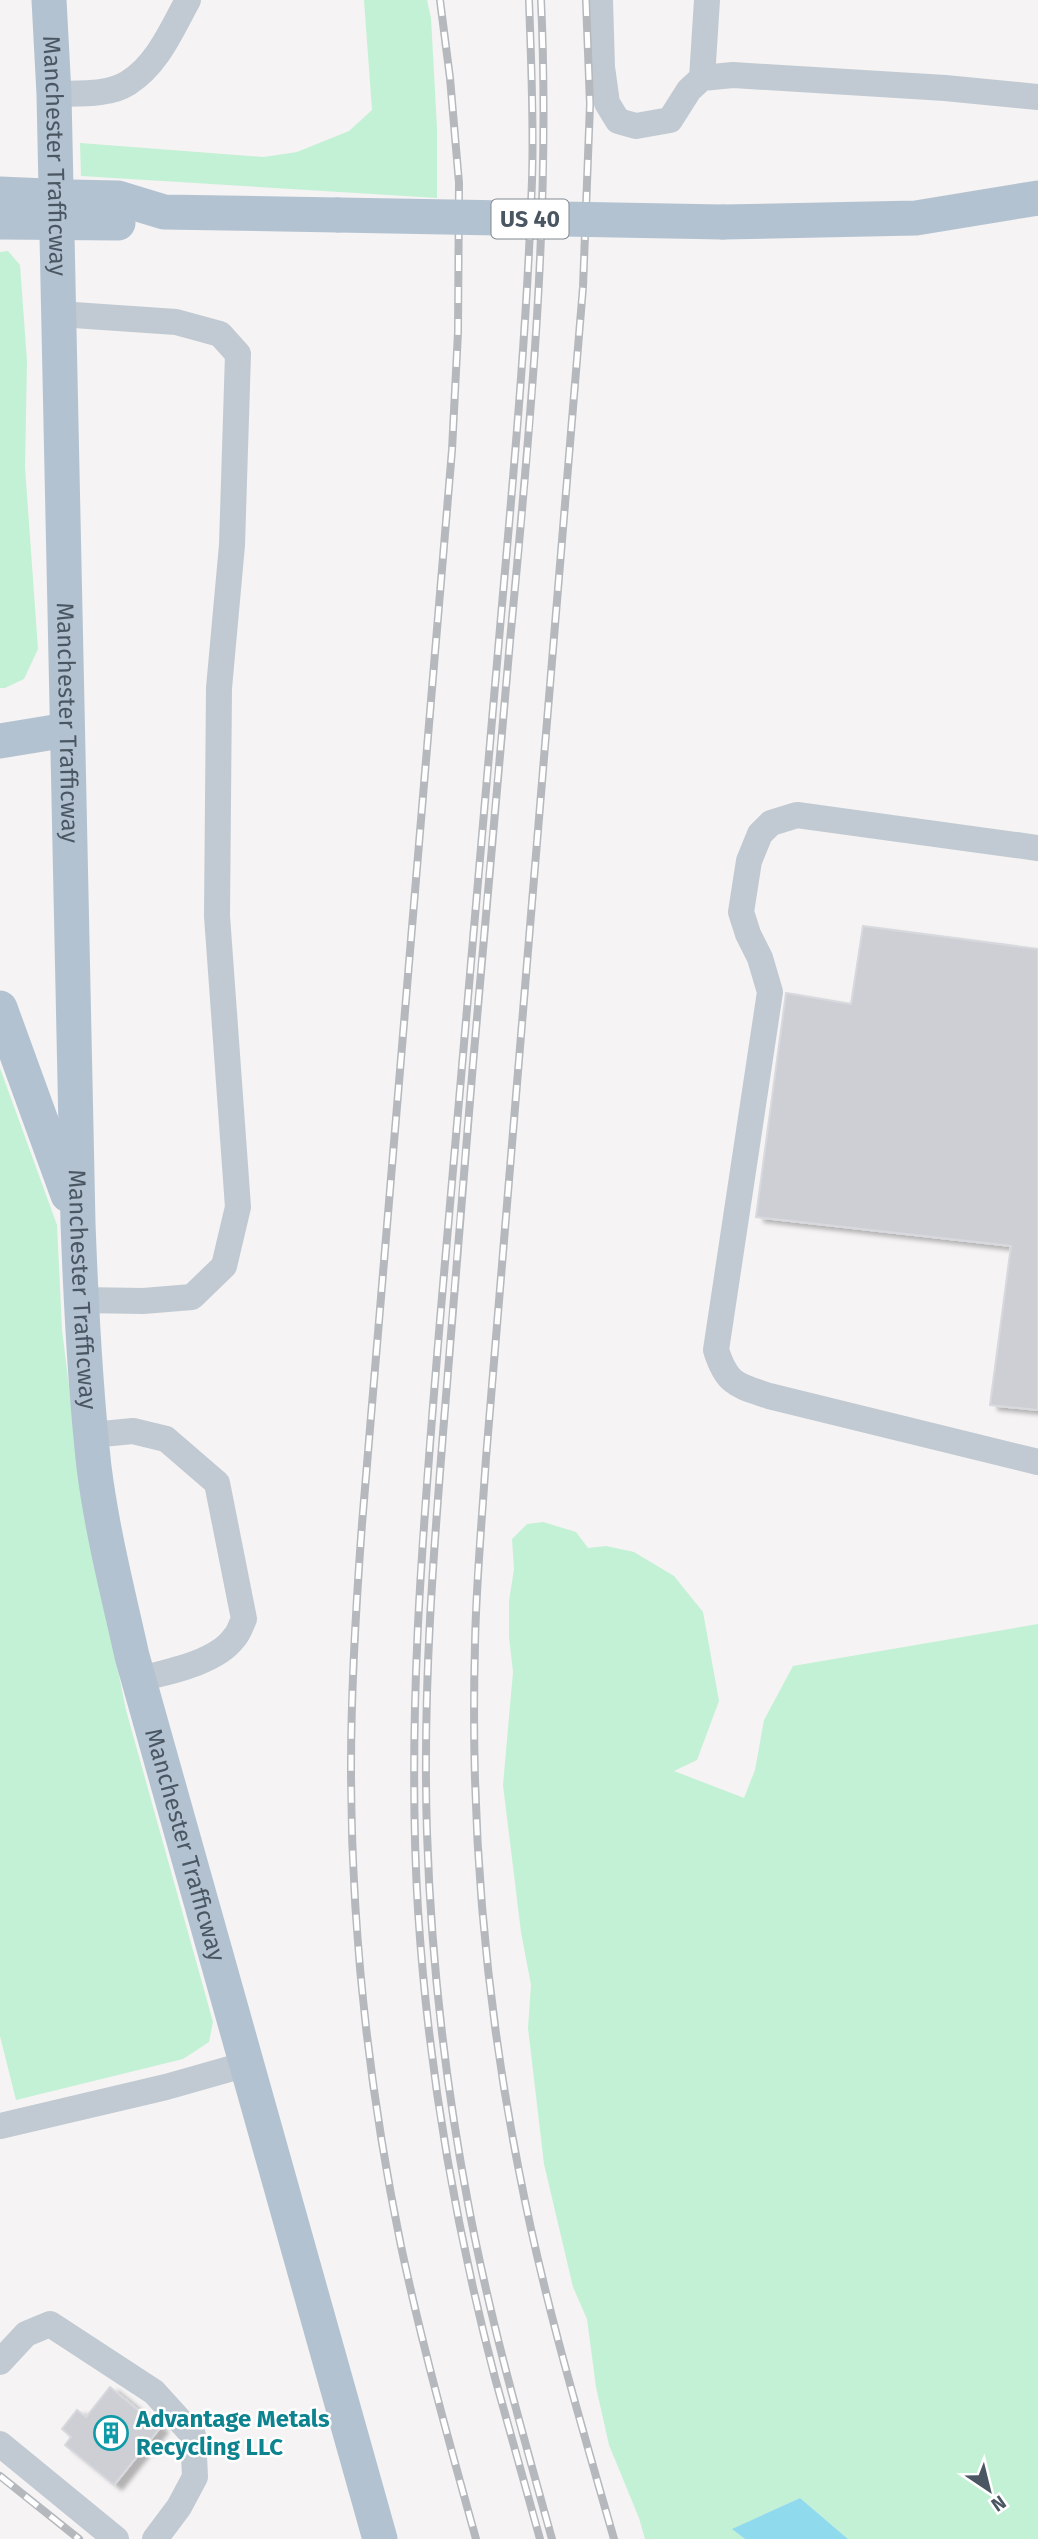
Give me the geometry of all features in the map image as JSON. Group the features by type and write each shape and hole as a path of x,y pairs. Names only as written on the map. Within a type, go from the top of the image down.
{"main road":[{"name":"Manchester Trafficway","path":"49,0 54,94 78,1223 83,1361 91,1435 108,1551 139,1679 380,2539"},
{"name":"US 40","path":"0,194 118,211"},
{"name":"US 40","path":"0,222 118,211 723,222 916,218 1038,198"},
{"path":"0,741 67,730"},
{"path":"0,1008 78,1223"}],"street":[{"path":"54,94 100,92 128,83 157,55 188,0"},
{"path":"600,0 602,67 607,103 618,121 636,126 670,120 689,90 702,78 733,75 945,88 1038,97"},
{"path":"702,78 707,0"},
{"path":"59,314 176,321 220,334 239,354 232,545 219,688 217,916 239,1207 224,1266 192,1297 143,1301 81,1300"},
{"path":"1038,848 797,815 771,823 760,834 749,861 741,912 760,958 770,992 716,1350 723,1371 739,1386 769,1396 1038,1462"},
{"path":"91,1435 133,1431 166,1440 217,1483 242,1605 244,1619 234,1639 214,1655 179,1669 139,1679"},
{"path":"0,2126 166,2087 247,2064"},
{"path":"0,2362 26,2334 50,2324 154,2392 193,2435 195,2477 179,2507 155,2539"},
{"path":"0,2444 116,2539"}],"green space":[{"path":"364,0 427,0 431,18 437,128 437,198 81,176 80,143 264,157 297,152 349,131 372,110"},
{"path":"8,251 20,265 27,361 25,467 38,649 24,679 0,688 0,252"},
{"path":"0,1068 57,1225 62,1330 83,1499 126,1710 213,2022 209,2042 183,2059 16,2100 0,2036"},
{"path":"543,1522 576,1532 588,1548 606,1546 634,1552 674,1576 703,1612 719,1701 697,1760 674,1771 744,1798 755,1770 764,1720 793,1666 1038,1624 1038,2539 848,2539 800,2498 733,2529 745,2539 645,2539 609,2445 596,2387 587,2319 573,2287 544,2164 528,2028 531,1985 521,1932 503,1785 513,1672 509,1637 509,1601 514,1569 512,1539 527,1524"}],"water":[{"path":"800,2498 848,2539 745,2539 732,2529"}],"building":[{"path":"863,926 1038,949 1038,1410 990,1405 1011,1246 756,1217 786,993 851,1004"},
{"name":"Advantage Metals Recycling LLC","path":"110,2387 160,2428 114,2485 65,2445 71,2437 62,2429 77,2410 86,2417"}],"railway":[{"path":"440,0 459,183 458,332 452,450 360,1554 354,1646 351,1767 358,1948 380,2128 401,2246 418,2320 476,2539"},
{"path":"529,0 533,158 523,348 428,1467 418,1615 414,1762 418,1910 429,2028 445,2146 467,2262 495,2378 540,2539"},
{"path":"541,0 543,160 537,321 438,1496 428,1664 426,1776 429,1879 436,1972 460,2157 476,2245 496,2330 552,2539"},
{"path":"586,0 590,104 583,287 486,1458 477,1598 474,1711 482,1910 507,2106 550,2310 614,2539"},
{"path":"0,2476 79,2539"}],"place":[{"name":"Advantage Metals Recycling LLC","path":"111,2433"}]}
